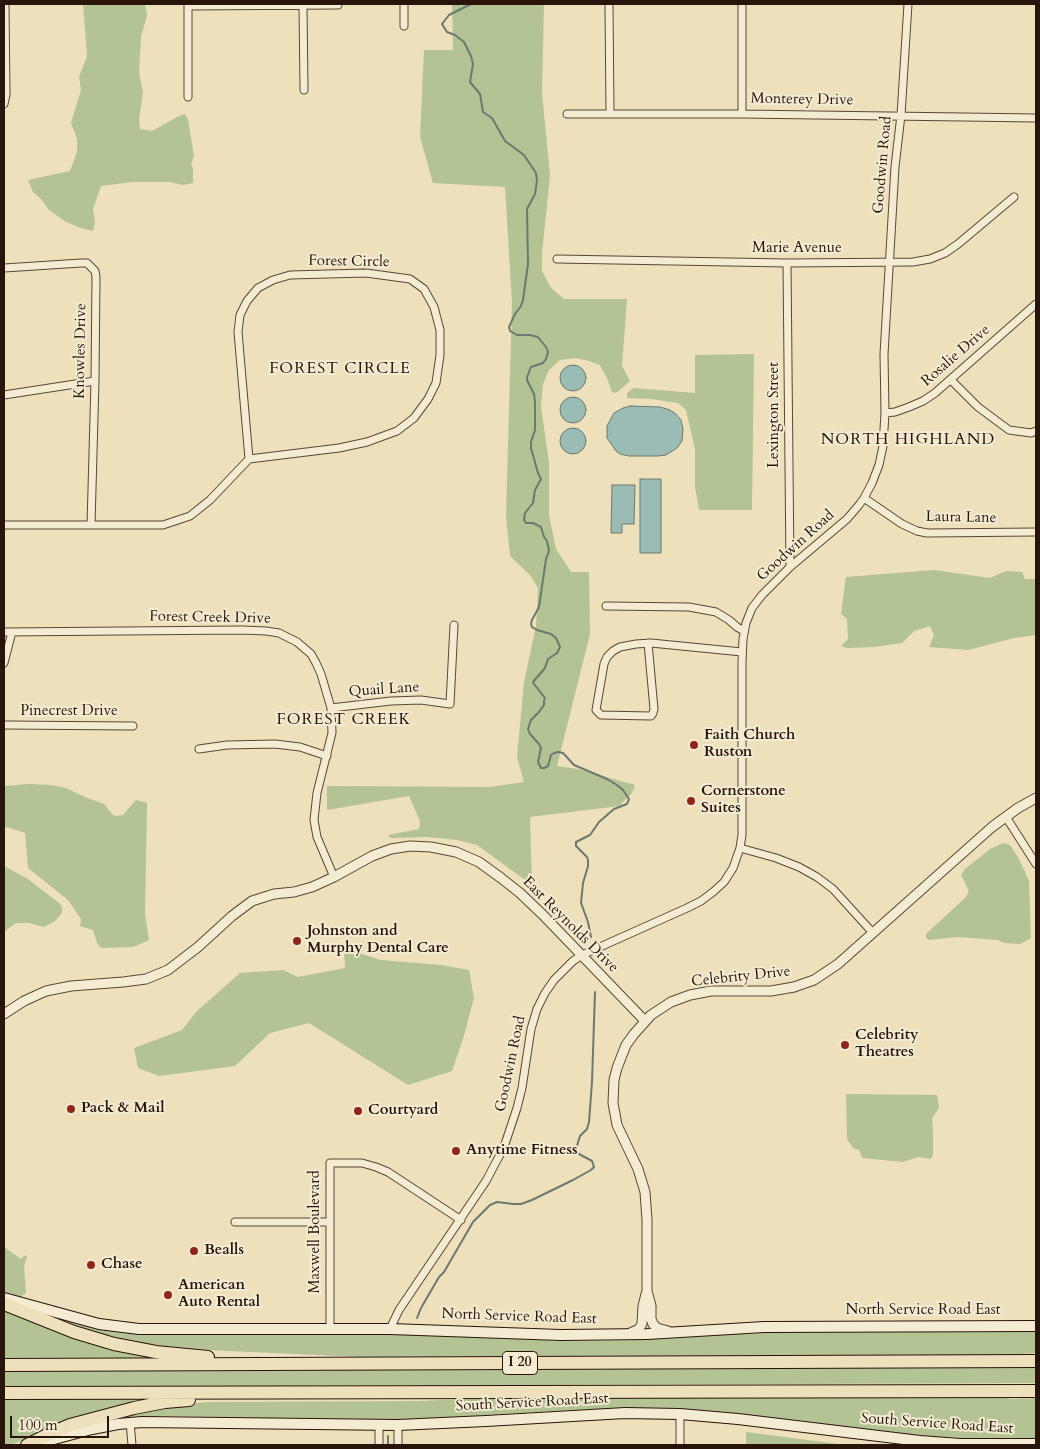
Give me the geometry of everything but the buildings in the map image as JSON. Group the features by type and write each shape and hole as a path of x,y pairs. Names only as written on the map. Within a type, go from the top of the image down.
{"highway":[{"path":"4,1304 74,1332 114,1344 156,1352 295,1364"},
{"name":"I 20","path":"4,1365 1036,1361"},
{"name":"I 20","path":"4,1393 1036,1391"},
{"path":"28,1445 70,1425 134,1408 165,1402 266,1392"}],"main road":[{"name":"North Service Road East","path":"4,1298 100,1324 139,1329 390,1328 561,1335 764,1327 1036,1326"},
{"name":"South Service Road East","path":"28,1445 92,1429 130,1422 379,1425 635,1413 680,1414 738,1420 920,1443 1036,1444"}],"street":[{"path":"4,104 6,95 5,4"},
{"path":"303,4 304,90"},
{"path":"404,4 404,26"},
{"path":"609,4 610,114"},
{"path":"742,4 742,114"},
{"name":"Goodwin Road","path":"390,1328 399,1310 486,1181 504,1147 522,1088 536,1009 554,980 573,961 582,955 701,901 724,882 733,868 740,848 743,822 742,652 744,631 752,608 762,595 790,568 847,519 864,498 879,465 883,446 885,413 884,354 889,262 908,4"},
{"path":"188,97 188,5 338,5"},
{"name":"Monterey Drive","path":"567,114 901,115 1036,118"},
{"name":"Marie Avenue","path":"558,259 787,263 913,262 930,259 946,253 1014,196"},
{"name":"Knowles Drive","path":"4,268 88,263 95,271 92,525"},
{"name":"Lexington Street","path":"787,263 790,568"},
{"name":"Forest Circle","path":"366,273 410,279 424,290 434,307 440,330 440,355 436,384 414,418 397,431 367,442 339,448 249,459 238,332 240,315 247,301 258,288 273,280 290,275 366,273"},
{"name":"Rosalie Drive","path":"885,413 895,412 923,402 951,380 1036,304"},
{"path":"951,380 997,423 1009,430 1031,433 1036,431"},
{"path":"4,395 95,381"},
{"path":"4,525 163,525 190,516 210,500 249,459"},
{"name":"Laura Lane","path":"864,498 902,524 922,532 1036,532"},
{"path":"606,606 689,607 716,612 744,631"},
{"name":"Quail Lane","path":"331,708 391,701 421,700 450,704 454,625"},
{"name":"Forest Creek Drive","path":"4,632 242,630 266,631 286,636 297,642 311,654 321,674 331,708 332,733 317,793 314,820 319,844 334,877"},
{"path":"4,663 12,632"},
{"path":"648,644 654,709 651,716 600,715 596,710 604,664 607,657 620,647 648,644 742,652"},
{"name":"Pinecrest Drive","path":"4,725 133,726"},
{"path":"199,749 227,745 275,744 300,746 327,756"},
{"name":"Celebrity Drive","path":"647,1291 645,1192 638,1169 617,1125 614,1109 613,1092 617,1068 626,1045 651,1015 671,1002 690,995 710,991 770,991 794,987 814,980 838,964 992,827 1018,808 1036,798"},
{"path":"1006,817 1036,864"},
{"name":"East Reynolds Drive","path":"4,1014 24,1001 46,992 71,986 146,979 168,970 252,901 274,894 312,887 372,856 391,849 410,846 431,847 456,852 479,862 520,893 646,1021"},
{"path":"740,848 776,858 799,867 817,877 833,889 873,933"},
{"name":"Maxwell Boulevard","path":"330,1328 330,1163 362,1163 388,1172 461,1220"},
{"path":"235,1222 330,1222"},
{"path":"647,1291 653,1324 657,1328 675,1332"},
{"path":"622,1334 637,1331 641,1326 647,1291"},
{"path":"680,1414 680,1445"},
{"path":"130,1422 132,1445"},
{"path":"398,1424 398,1445"},
{"path":"379,1425 379,1445"}],"green space":[{"path":"83,4 145,4 147,15 141,37 139,73 143,92 139,119 140,129 152,131 185,114 188,120 194,156 191,164 193,168 193,183 183,185 169,182 132,182 101,186 93,209 95,222 93,231 66,222 49,210 33,192 28,180 70,171 77,152 77,139 71,123 81,90 79,77 87,56"},
{"path":"452,4 544,4 542,93 550,175 542,271 551,288 564,299 627,299 622,366 630,381 616,393 612,392 600,365 576,358 560,360 549,370 543,384 541,406 549,463 549,515 556,549 571,572 589,572 590,634 557,766 578,769 635,785 632,793 619,806 530,817 532,885 477,845 457,840 428,837 391,838 388,835 419,829 420,821 409,796 327,810 327,786 490,787 524,782 517,757 524,682 536,626 538,588 530,575 510,556 506,516 512,303 505,187 433,183 420,137 424,50 453,50"},
{"path":"754,354 752,510 699,510 695,487 695,449 686,410 678,403 627,398 627,393 634,388 695,393 695,355"},
{"path":"934,570 990,578 1006,571 1022,572 1025,579 1036,579 1036,635 1014,638 968,650 929,647 934,635 930,626 914,631 902,643 874,647 847,648 841,646 848,639 847,619 841,614 846,577"},
{"path":"29,784 66,788 104,804 114,816 123,815 136,800 147,803 145,914 149,940 133,947 101,948 97,943 93,930 80,926 81,919 68,900 28,868 25,833 4,827 4,786"},
{"path":"1003,843 1010,845 1029,881 1031,938 1020,944 1004,943 998,940 957,937 929,940 926,938 926,934 966,897 969,891 961,875 965,869 990,849"},
{"path":"4,866 28,879 59,903 62,907 62,913 55,921 44,927 29,923 16,923 4,932"},
{"path":"344,950 381,960 441,965 469,970 474,998 452,1071 408,1085 309,1023 270,1033 235,1066 159,1076 138,1068 134,1048 182,1030 196,1012 240,973 283,970 298,977 345,968"},
{"path":"846,1094 937,1095 939,1107 932,1119 933,1155 931,1159 918,1157 903,1162 862,1158 859,1150 853,1148 847,1139"},
{"path":"4,1247 21,1259 25,1255 27,1257 24,1267 26,1292 24,1295 21,1294 23,1296 21,1297 12,1296 12,1294 4,1292"},
{"path":"4,1309 154,1357 4,1359"},
{"path":"67,1322 109,1331 148,1334 367,1333 567,1341 636,1340 771,1332 1036,1330 1036,1353 1012,1355 361,1357 144,1346 66,1324"},
{"path":"1036,1366 1036,1383 4,1387 4,1370"},
{"path":"993,1395 1011,1399 1036,1398 1036,1438 982,1439 916,1436 685,1410 643,1408 572,1410 421,1419 362,1420 164,1416 116,1420 110,1418 181,1404 210,1402 419,1401 518,1397"},
{"path":"152,1398 73,1421 10,1445 4,1445 4,1399"},
{"path":"746,1432 846,1445 746,1445"}],"water":[{"path":"573,365 582,369 586,378 582,387 573,391 564,387 560,378 564,369"},
{"path":"573,397 582,401 586,410 582,419 573,423 564,419 560,410 564,401"},
{"path":"630,406 660,407 676,414 681,420 683,429 682,441 677,448 666,455 658,456 629,456 616,451 607,438 607,426 614,413"},
{"path":"573,428 582,432 586,441 582,450 573,454 564,450 560,441 564,432"},
{"path":"640,479 661,479 661,553 640,553"},
{"path":"612,485 635,485 634,524 622,524 622,533 611,533"}],"waterway":[{"path":"471,4 449,15 442,24 447,32 464,42 471,56 473,64 470,82 480,94 483,112 492,118 505,141 524,155 536,173 537,181 535,194 527,209 528,264 523,300 509,327 510,331 517,335 538,337 548,352 543,363 531,367 527,377 535,402 535,430 531,448 541,479 535,490 533,503 525,513 524,520 526,523 533,523 541,527 549,551 546,559 539,607 531,624 537,630 551,634 556,638 560,647 557,653 548,659 545,668 533,682 545,698 544,705 531,720 528,729 541,748 538,762 541,768 548,766 551,755 558,752 563,753 574,765 617,785 629,799 627,804 614,809 599,822 590,835 576,842 576,846 588,860 581,903 591,937"},
{"path":"417,1318 439,1277 444,1272 473,1222 490,1205 497,1202 521,1204 532,1200 573,1180 594,1167 592,1161 579,1154 576,1149 580,1136 587,1129 589,1122 595,992"},
{"path":"388,1436 388,1445"}],"place":[{"name":"Faith Church Ruston","path":"694,745"},
{"name":"Cornerstone Suites","path":"691,801"},
{"name":"Johnston and Murphy Dental Care","path":"297,941"},
{"name":"Celebrity Theatres","path":"845,1045"},
{"name":"Pack & Mail","path":"71,1109"},
{"name":"Courtyard","path":"358,1111"},
{"name":"Anytime Fitness","path":"456,1151"},
{"name":"Bealls","path":"194,1251"},
{"name":"Chase","path":"91,1265"},
{"name":"American Auto Rental","path":"168,1295"}],"district":[{"name":"FOREST CIRCLE","path":"340,369"},
{"name":"NORTH HIGHLAND","path":"908,440"},
{"name":"FOREST CREEK","path":"344,720"}]}
